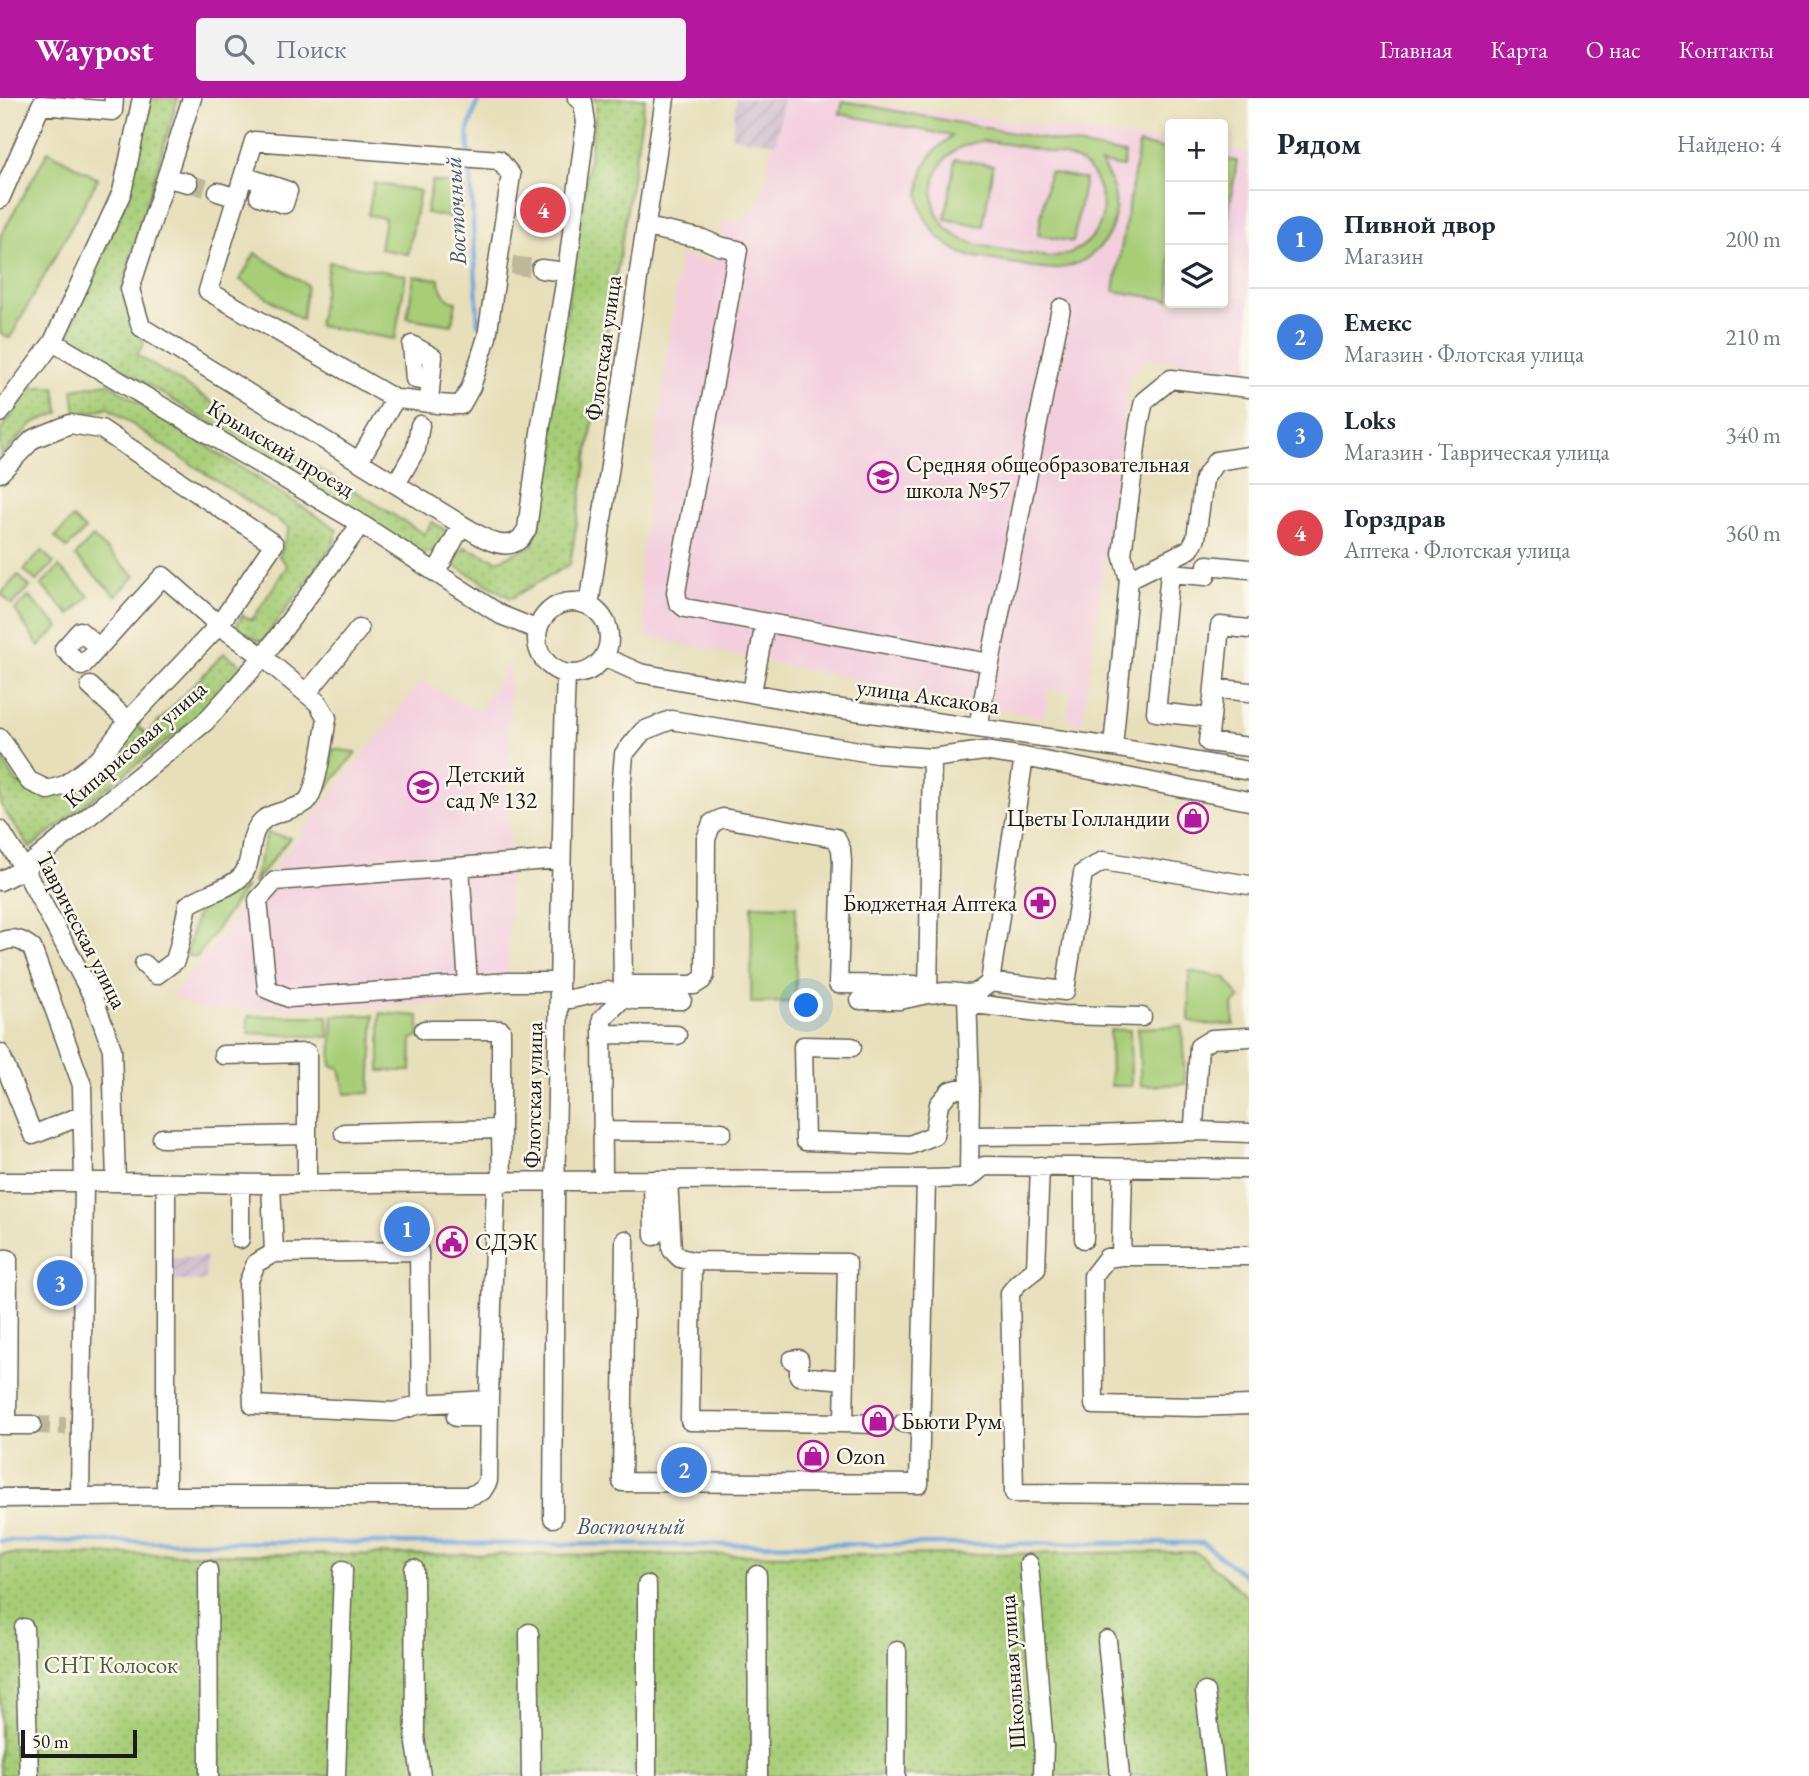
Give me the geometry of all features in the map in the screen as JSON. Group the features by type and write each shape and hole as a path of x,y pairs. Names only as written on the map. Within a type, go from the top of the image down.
{"street":[{"path":"0,199 41,105 113,111 114,98"},
{"path":"0,413 53,342 122,192 142,98"},
{"path":"192,98 130,289 141,327 462,525 496,543 509,544 520,539 527,529 586,124 583,102 578,98"},
{"name":"Флотская улица","path":"589,606 665,98"},
{"path":"254,141 499,160 511,175 505,264 487,337 471,387 461,405 395,399 208,291 244,176 254,141"},
{"path":"244,176 264,183"},
{"path":"167,178 188,183"},
{"path":"218,192 237,198"},
{"path":"646,227 704,239 738,250 676,592 678,602 685,608 989,663"},
{"path":"541,269 566,272"},
{"path":"978,728 1061,308"},
{"name":"Крымский проезд","path":"53,342 361,524 502,615 538,630"},
{"path":"1113,747 1129,579 1122,554 1144,401 1171,379 1249,388"},
{"path":"429,401 431,381"},
{"path":"359,461 395,399"},
{"path":"0,473 33,439 70,424 101,429 274,544 219,625 128,720 100,758 65,785 48,790 29,781 0,738"},
{"path":"396,484 416,449 420,425"},
{"path":"1129,579 1190,549 1196,538 1204,479 1216,461 1249,456"},
{"name":"Кипарисовая улица","path":"0,881 24,869 205,722 263,657 361,524"},
{"path":"436,572 462,525"},
{"path":"1211,718 1156,712 1170,573 1206,576 1208,565 1249,569"},
{"path":"98,647 163,576 219,625 318,703 327,718 313,790 307,801 259,824 252,837 244,873 232,883 197,898 188,905 175,961 156,975 144,964"},
{"path":"579,603 589,606 606,622 608,646 604,657 588,671 566,674 553,668 539,652 538,630 542,620 558,606 579,603"},
{"path":"752,692 765,623"},
{"path":"1249,629 1220,626 1208,742 1249,747"},
{"path":"306,693 359,629"},
{"name":"улица Аксакова","path":"604,657 640,673 828,707 1113,747 1249,771"},
{"name":"Флотская улица","path":"553,1518 556,1181 566,674"},
{"path":"90,687 128,720"},
{"path":"1214,688 1249,692"},
{"path":"603,1181 602,1019 623,991 621,790 624,754 643,731 671,720 877,754 932,758 984,751 1249,802"},
{"path":"967,999 990,982 1024,757"},
{"path":"928,994 932,758"},
{"path":"561,859 275,881 258,900 267,989 289,998 508,982 559,990 570,999 608,990 694,985 705,975 706,839 712,823 723,818 836,838 841,849 842,862 838,984 915,985 928,994"},
{"name":"Таврическая улица","path":"0,830 93,997 112,1049 116,1182"},
{"path":"990,982 1065,991 1083,873 1103,861 1249,885"},
{"path":"460,867 468,985"},
{"path":"0,942 10,938 22,940 32,948 82,1085 84,1182 73,1426 80,1497"},
{"path":"623,991 635,1000 682,1000"},
{"path":"860,1000 900,1000 947,992 967,999 1062,1015 1142,1017"},
{"path":"967,999 969,1178"},
{"path":"0,1499 469,1496 482,1491 488,1481 501,1129 501,1030 424,1030"},
{"path":"602,1034 677,1035"},
{"path":"1199,1131 1194,1125 1199,1047 1212,1039 1249,1037"},
{"path":"852,1047 803,1046 805,1141 910,1145 934,1135 939,1104 950,1091 970,1086"},
{"path":"0,1053 33,1135 83,1115"},
{"path":"223,1055 307,1053 307,1184"},
{"path":"344,1133 501,1129"},
{"path":"602,1131 722,1132"},
{"path":"970,1136 1199,1131 1249,1133"},
{"path":"162,1138 307,1135"},
{"path":"0,1182 307,1184 926,1179 969,1178 984,1166 1249,1169"},
{"path":"1040,1166 1037,1269 1018,1283 1010,1293 1014,1493 1249,1495"},
{"path":"1084,1167 1084,1238"},
{"path":"1121,1256 1123,1168"},
{"path":"625,1240 622,1482 919,1484 913,1423 926,1179"},
{"path":"654,1236 660,1180"},
{"path":"660,1180 672,1250 681,1258 692,1261 847,1263 844,1423"},
{"path":"166,1183 166,1496"},
{"path":"240,1184 240,1239"},
{"path":"271,1184 274,1253"},
{"path":"421,1404 419,1251 274,1253 256,1263 248,1283 253,1405 394,1412 421,1404 489,1409"},
{"path":"1249,1256 1121,1256 1107,1258 1093,1276 1094,1405 1249,1405"},
{"path":"0,1259 8,1259 3,1425 32,1425"},
{"path":"692,1261 690,1421 874,1423"},
{"path":"792,1360 799,1359 799,1376 845,1380"},
{"path":"456,1417 489,1409"},
{"name":"Школьная улица","path":"1029,1564 1044,1746 1043,1776"},
{"path":"414,1569 415,1738 421,1776"},
{"path":"208,1570 209,1776"},
{"path":"337,1776 343,1570"},
{"path":"757,1575 758,1776"},
{"path":"647,1585 647,1776"},
{"path":"24,1628 29,1776"},
{"path":"529,1633 531,1776"},
{"path":"1107,1640 1120,1776"},
{"path":"896,1776 897,1651"},
{"path":"1205,1692 1215,1776"}],"shaded area":[{"path":"736,98 783,98 776,143 732,137"},
{"name":"Средняя общеобразовательная школа №57","path":"783,98 838,98 1165,141 1165,308 1228,308 1228,150 1249,152 1249,372 1146,358 1129,379 1082,725 1067,719 1071,691 1050,688 1044,718 646,636 639,575 680,255 715,263 723,220 739,222 759,205"},
{"name":"Детский сад № 132","path":"510,663 508,988 483,990 483,1002 393,1006 206,1010 172,997 421,681 479,711"},
{"path":"159,1257 206,1257 206,1281 159,1281"}],"green space":[{"path":"147,98 178,98 122,288 144,343 137,355 424,534 432,522 448,532 441,548 422,555 68,335 129,193"},
{"path":"593,98 645,98 570,564 511,598 452,564 465,547 498,561 533,544 597,104"},
{"path":"843,101 1125,154 1123,167 1101,163 1114,193 1115,212 1112,226 1099,248 1089,257 1064,267 1040,269 969,256 947,244 930,226 924,216 919,192 925,166 934,152 952,136 840,114","holes":["982,141 1050,152 1083,164 1092,173 1102,204 1102,217 1092,238 1073,251 1048,257 977,244 948,230 936,210 933,188 936,176 948,156 968,144"]},
{"path":"1139,144 1165,149 1165,299 1114,291"},
{"path":"48,151 98,179 10,338 0,333 0,237"},
{"path":"955,159 993,165 983,226 945,219"},
{"path":"1228,160 1237,161 1228,216"},
{"path":"1049,172 1085,179 1073,242 1038,235"},
{"path":"432,181 464,186 459,219 426,213"},
{"path":"374,183 420,191 408,254 380,249 385,218 368,215"},
{"path":"255,253 307,285 302,320 240,280"},
{"path":"329,262 406,275 395,339 318,326"},
{"path":"414,276 439,279 444,294 456,302 452,325 407,318"},
{"path":"108,383 337,529 333,545 262,642 235,628 242,615 252,620 287,566 279,556 289,528 107,407 76,414 73,389"},
{"path":"31,387 55,387 59,413 33,423 0,458 0,432"},
{"path":"73,518 85,530 67,548 55,537"},
{"path":"93,537 135,576 116,596 75,556"},
{"path":"42,551 54,563 36,581 24,570"},
{"path":"59,567 89,596 70,615 41,585"},
{"path":"18,575 30,587 12,605 1,594"},
{"path":"29,597 59,627 39,646 15,610"},
{"path":"224,653 243,666 201,714 30,848 0,804 0,757 17,783 50,798 89,780 137,726 147,734"},
{"path":"333,749 356,752 324,792"},
{"path":"267,833 290,838 253,884"},
{"path":"246,887 197,957 186,955 198,910"},
{"path":"752,905 796,906 796,1002 751,1003"},
{"path":"1189,971 1226,978 1240,999 1233,1004 1234,1025 1199,1024 1189,1020"},
{"path":"380,1013 419,1016 419,1036 412,1039 411,1071 380,1071"},
{"path":"333,1015 374,1015 370,1093 345,1094 340,1068 331,1066"},
{"path":"248,1016 328,1016 329,1037 248,1033"},
{"path":"1182,1026 1185,1084 1141,1086 1138,1028"},
{"path":"1110,1030 1130,1030 1131,1086 1111,1086"},
{"name":"СНТ Колосок","path":"1196,1552 1249,1598 1249,1776 0,1776 0,1554 865,1555"}],"waterway":[{"name":"Восточный","path":"469,152 468,130 479,98"},
{"name":"Восточный","path":"470,161 478,324"},
{"name":"Восточный","path":"0,1541 684,1545 1203,1543 1249,1579"}],"tunnel":[{"path":"188,183 218,192"},
{"path":"512,265 541,269"},
{"path":"874,1424 903,1423"},
{"path":"32,1425 66,1426"}],"place":[{"name":"Горздрав","path":"543,210"},
{"name":"Средняя общеобразовательная школа №57","path":"883,477"},
{"name":"Детский сад № 132","path":"423,787"},
{"name":"Цветы Голландии","path":"1193,818"},
{"name":"Бюджетная Аптека","path":"1040,903"},
{"name":"Пивной двор","path":"407,1229"},
{"name":"СДЭК","path":"452,1242"},
{"name":"Loks","path":"60,1283"},
{"name":"Бьюти Рум","path":"878,1421"},
{"name":"Ozon","path":"813,1456"},
{"name":"Емекс","path":"684,1470"}]}
